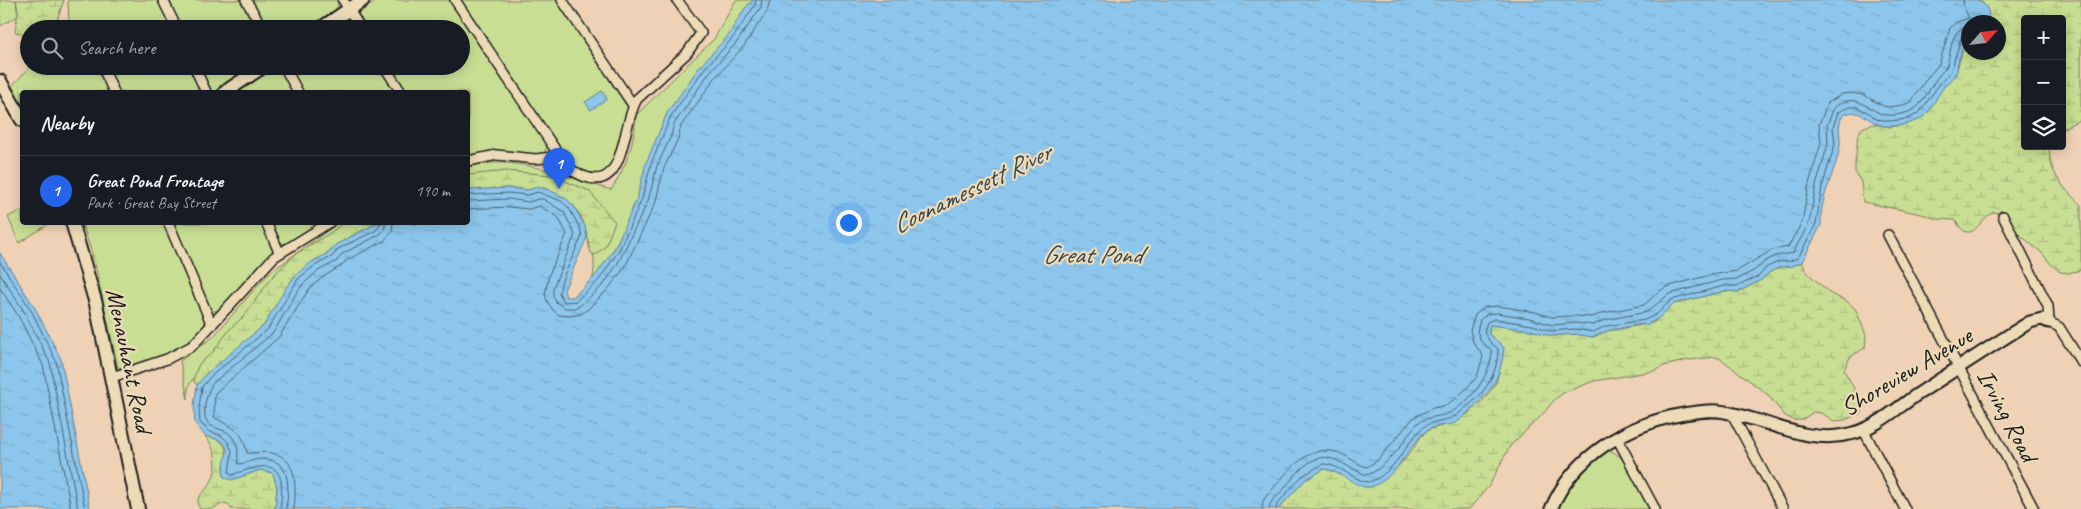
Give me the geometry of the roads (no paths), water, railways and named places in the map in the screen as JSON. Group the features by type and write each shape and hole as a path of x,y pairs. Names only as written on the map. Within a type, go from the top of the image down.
{"main road":[{"path":"330,20 346,5 363,0"},
{"path":"228,90 250,75"},
{"path":"0,81 20,116"},
{"name":"Menauhant Road","path":"73,225 89,276 112,377 138,509"}],"street":[{"path":"163,0 172,20"},
{"path":"246,0 257,20"},
{"path":"455,0 468,20"},
{"path":"562,0 633,105"},
{"path":"470,22 567,167 579,174 594,179 602,178 613,171 626,137 633,105 637,98 687,53 701,34 677,0"},
{"path":"346,5 355,20"},
{"path":"106,75 113,90"},
{"path":"198,75 205,90"},
{"path":"289,75 297,90"},
{"path":"390,75 400,90"},
{"path":"470,161 497,155 536,159 552,157"},
{"path":"2003,216 2048,306 2049,322 2059,327 2081,362"},
{"path":"169,225 212,325"},
{"path":"267,225 280,252"},
{"path":"112,377 179,354 196,342 280,252 325,225"},
{"name":"Irving Road","path":"1888,235 2034,509"},
{"name":"Shoreview Avenue","path":"1551,509 1557,496 1573,474 1594,453 1617,438 1647,424 1679,415 1709,410 1732,414 1778,428 1812,435 1842,436 1863,429 2030,322 2042,320 2049,322"},
{"path":"1732,414 1783,509"},
{"path":"1863,429 1906,509"},
{"path":"1617,438 1655,509"}],"water":[{"name":"Great Pond","path":"753,0 1978,0 1986,7 1989,15 1961,15 1961,53 1957,72 1943,89 1927,114 1913,122 1895,126 1877,124 1856,113 1843,115 1839,127 1840,145 1838,155 1825,195 1821,225 1802,262 1792,266 1780,267 1738,292 1725,291 1673,304 1659,318 1646,325 1641,324 1607,331 1593,337 1575,334 1551,336 1531,330 1490,325 1489,334 1504,348 1498,375 1485,396 1457,422 1429,429 1425,432 1386,479 1369,487 1359,485 1331,470 1324,469 1305,480 1278,509 275,509 277,488 273,473 260,470 232,480 224,477 226,447 217,439 205,436 195,423 194,406 197,385 206,374 264,325 295,276 310,263 330,252 335,245 373,225 470,225 470,190 508,188 528,190 537,187 547,189 564,197 573,205 585,226 587,237 564,290 566,297 573,297 595,276 615,248 637,198 646,163 667,113 700,66 728,36 745,8"},
{"path":"602,91 607,99 591,110 585,102"},
{"path":"0,253 35,308 61,359 90,509 0,509"}],"place":[{"name":"Great Pond Frontage","path":"559,189"}],"water label":[{"name":"Coonamessett River","path":"971,188"}]}
